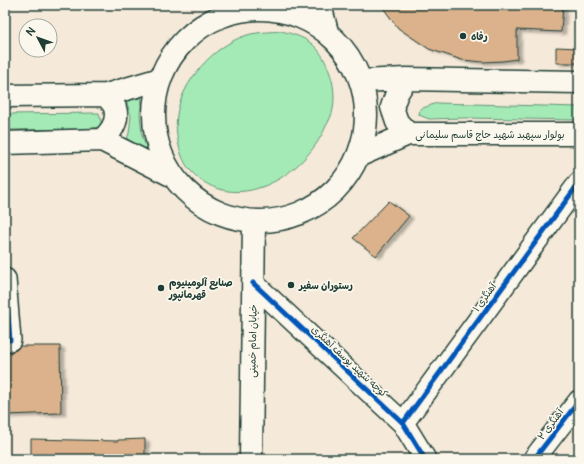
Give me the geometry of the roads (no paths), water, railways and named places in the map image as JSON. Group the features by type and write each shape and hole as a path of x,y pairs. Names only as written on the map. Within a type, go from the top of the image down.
{"main road":[{"path":"320,5 328,32"},
{"path":"272,9 302,17 328,32 348,54 361,81 366,106 365,132 358,156 341,184 316,206 286,219 254,222 222,215 193,199 171,175 157,145 153,111 160,78 172,54 190,34 219,12 272,9"},
{"path":"5,96 106,95 160,78"},
{"path":"361,81 406,79 579,82"},
{"path":"406,79 397,93 392,106 397,122 408,134"},
{"path":"102,140 110,132 116,120 115,108 106,95"},
{"name":"بولوار سپهبد شهید حاج قاسم سلیمانی","path":"358,156 408,134 579,134"},
{"path":"5,143 102,140 171,175"},
{"name":"خیابان امام خمینی","path":"251,459 254,222"}],"street":[{"name":"آهنگری ۱","path":"403,423 579,183"},
{"path":"5,279 10,340"},
{"name":"کوچه شهید یوسف آهنگری","path":"253,284 403,423 426,459"},
{"name":"آهنگری ۲","path":"534,459 579,401"}],"place":[{"name":"رفاه","path":"463,36"},
{"name":"رستوران سفیر","path":"291,285"},
{"name":"صنایع آلومینیوم قهرمانپور","path":"161,288"}]}
